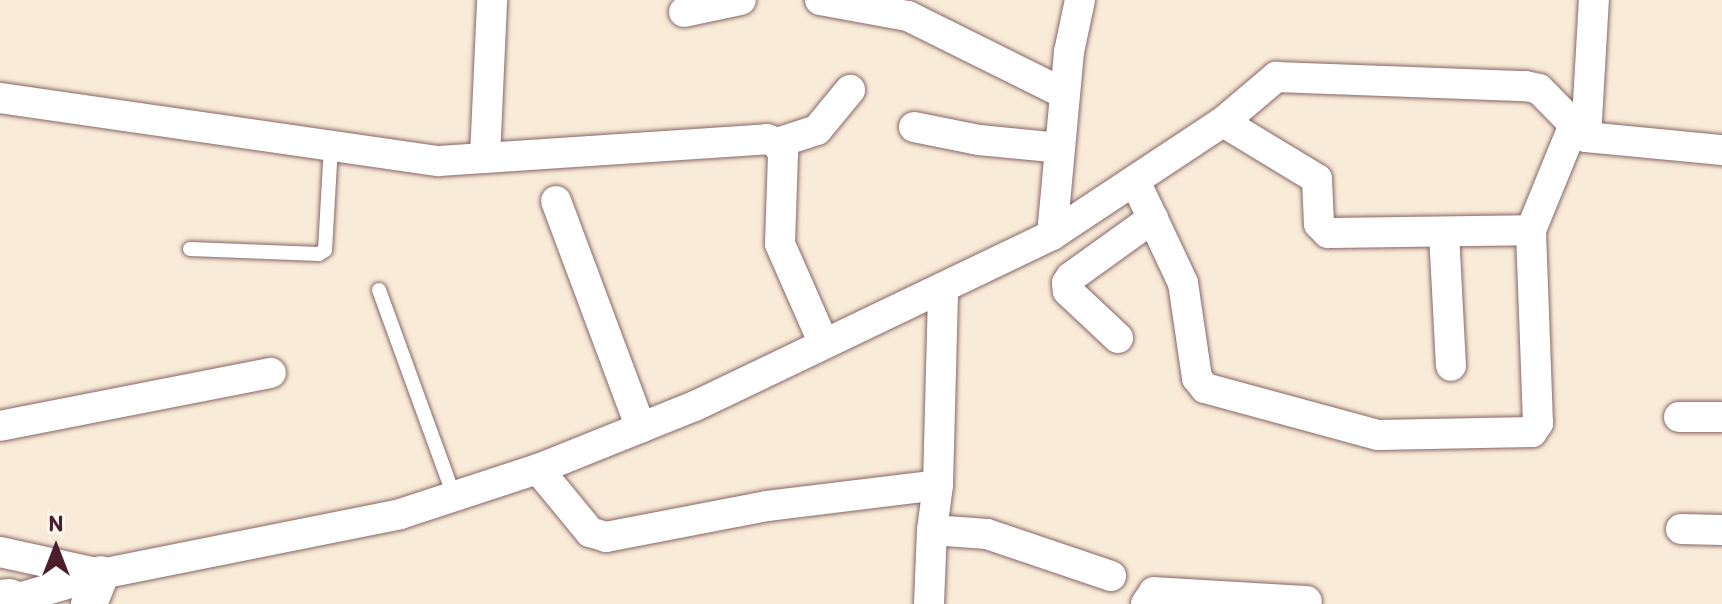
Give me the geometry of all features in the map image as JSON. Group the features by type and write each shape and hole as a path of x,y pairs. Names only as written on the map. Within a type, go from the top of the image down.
{"street":[{"path":"684,12 741,0"},
{"path":"820,0 908,16 1065,94"},
{"path":"1052,235 1069,52 1080,0"},
{"path":"1135,181 1183,283 1199,384 1392,436 1537,430 1531,230 1579,132 1594,0"},
{"path":"485,157 492,5"},
{"path":"5,595 95,589 400,514 538,469 641,428 1052,235 1223,122 1268,81 1288,75 1526,86 1539,89 1579,132 1722,150"},
{"path":"777,143 817,130 850,90"},
{"path":"0,98 439,161 767,139 777,143 783,154 780,244 824,344"},
{"path":"1223,122 1317,179 1321,230 1328,233 1531,230"},
{"path":"914,127 979,140 1060,148"},
{"path":"556,201 641,428"},
{"path":"1118,338 1068,291 1067,283 1153,218"},
{"path":"1444,233 1451,366"},
{"path":"929,604 932,530 938,485 943,288"},
{"path":"0,426 271,373"},
{"path":"1679,417 1722,417"},
{"path":"538,469 590,532 606,537 767,506 938,485"},
{"path":"1681,529 1722,530"},
{"path":"932,530 987,534 1111,576"},
{"path":"0,552 95,589"},
{"path":"1146,604 1154,592 1307,601"}],"lane":[{"path":"190,249 319,254 325,250 331,145"},
{"path":"379,290 454,496"}]}
